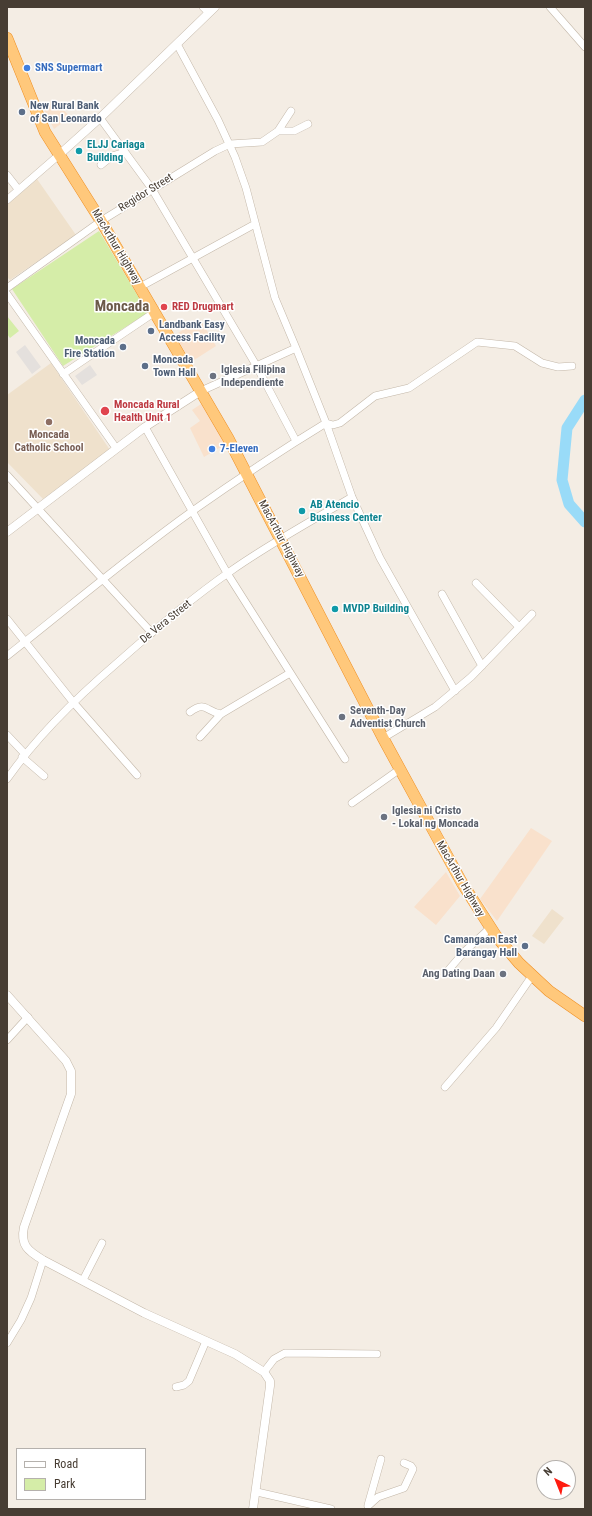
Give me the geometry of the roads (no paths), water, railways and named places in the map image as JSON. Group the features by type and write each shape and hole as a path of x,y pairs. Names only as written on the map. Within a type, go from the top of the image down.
{"highway":[{"name":"MacArthur Highway","path":"7,38 45,132 101,221 201,391 246,474 400,770 462,883 490,928 510,953 532,976 566,1005 585,1016"}],"street":[{"path":"550,7 585,47"},
{"path":"7,200 100,118 177,44 209,9"},
{"path":"177,44 230,144 246,188 275,298 326,423 352,497 380,558 455,691"},
{"path":"230,144 262,142 278,131 291,111"},
{"path":"100,118 152,189 256,365 296,441"},
{"path":"278,131 294,131 308,124"},
{"name":"Regidor Street","path":"8,285 101,221 204,157 230,144"},
{"path":"101,165 109,158 124,152"},
{"path":"7,175 18,189"},
{"path":"140,287 255,224"},
{"path":"7,294 116,448"},
{"path":"63,374 155,312"},
{"path":"7,656 103,579 192,512 246,474 326,423 333,425 340,423 375,396 409,388 477,342 514,346 542,362 558,367 572,366"},
{"path":"7,532 116,448 145,427 201,391 296,348"},
{"path":"145,427 227,573 345,760"},
{"path":"7,475 152,632"},
{"name":"De Vera Street","path":"7,779 24,756 73,702 152,632 227,573 280,539 352,497"},
{"path":"476,583 518,627"},
{"path":"442,594 482,666"},
{"path":"384,738 435,707 455,691 482,666 532,614"},
{"path":"7,619 73,702 137,775"},
{"path":"200,737 221,714 290,673"},
{"path":"190,712 196,707 204,706 216,713 221,714"},
{"path":"7,735 24,756 44,776"},
{"path":"352,803 400,770"},
{"path":"445,974 464,952 490,928"},
{"path":"445,1087 496,1028 532,976"},
{"path":"7,995 66,1061 71,1076 71,1094 22,1234 24,1245 27,1249 43,1260 144,1313 235,1354 264,1372 270,1381 270,1386 257,1492 253,1509"},
{"path":"7,1040 28,1017"},
{"path":"83,1280 102,1243"},
{"path":"7,1343 21,1320 43,1260"},
{"path":"176,1388 189,1381 206,1341"},
{"path":"264,1372 274,1359 286,1353 377,1354"},
{"path":"367,1507 381,1459"},
{"path":"367,1507 378,1497 404,1488 413,1469 412,1466 404,1463"},
{"path":"257,1492 331,1509"}],"waterway":[{"path":"585,400 567,428 562,480 569,504 585,522"}],"place":[{"name":"SNS Supermart","path":"27,68"},
{"name":"New Rural Bank of San Leonardo","path":"22,112"},
{"name":"ELJJ Cariaga Building","path":"79,151"},
{"name":"RED Drugmart","path":"164,307"},
{"name":"Landbank Easy Access Facility","path":"151,331"},
{"name":"Moncada Fire Station","path":"123,347"},
{"name":"Moncada Town Hall","path":"145,366"},
{"name":"Iglesia Filipina Independiente","path":"213,376"},
{"name":"Moncada Rural Health Unit 1","path":"105,411"},
{"name":"Moncada Catholic School","path":"49,422"},
{"name":"7-Eleven","path":"212,449"},
{"name":"AB Atencio Business Center","path":"302,511"},
{"name":"MVDP Building","path":"335,609"},
{"name":"Seventh-Day Adventist Church","path":"342,717"},
{"name":"Iglesia ni Cristo - Lokal ng Moncada","path":"384,817"},
{"name":"Camangaan East Barangay Hall","path":"525,946"},
{"name":"Ang Dating Daan","path":"503,974"}],"district":[{"name":"Moncada","path":"122,307"}]}
